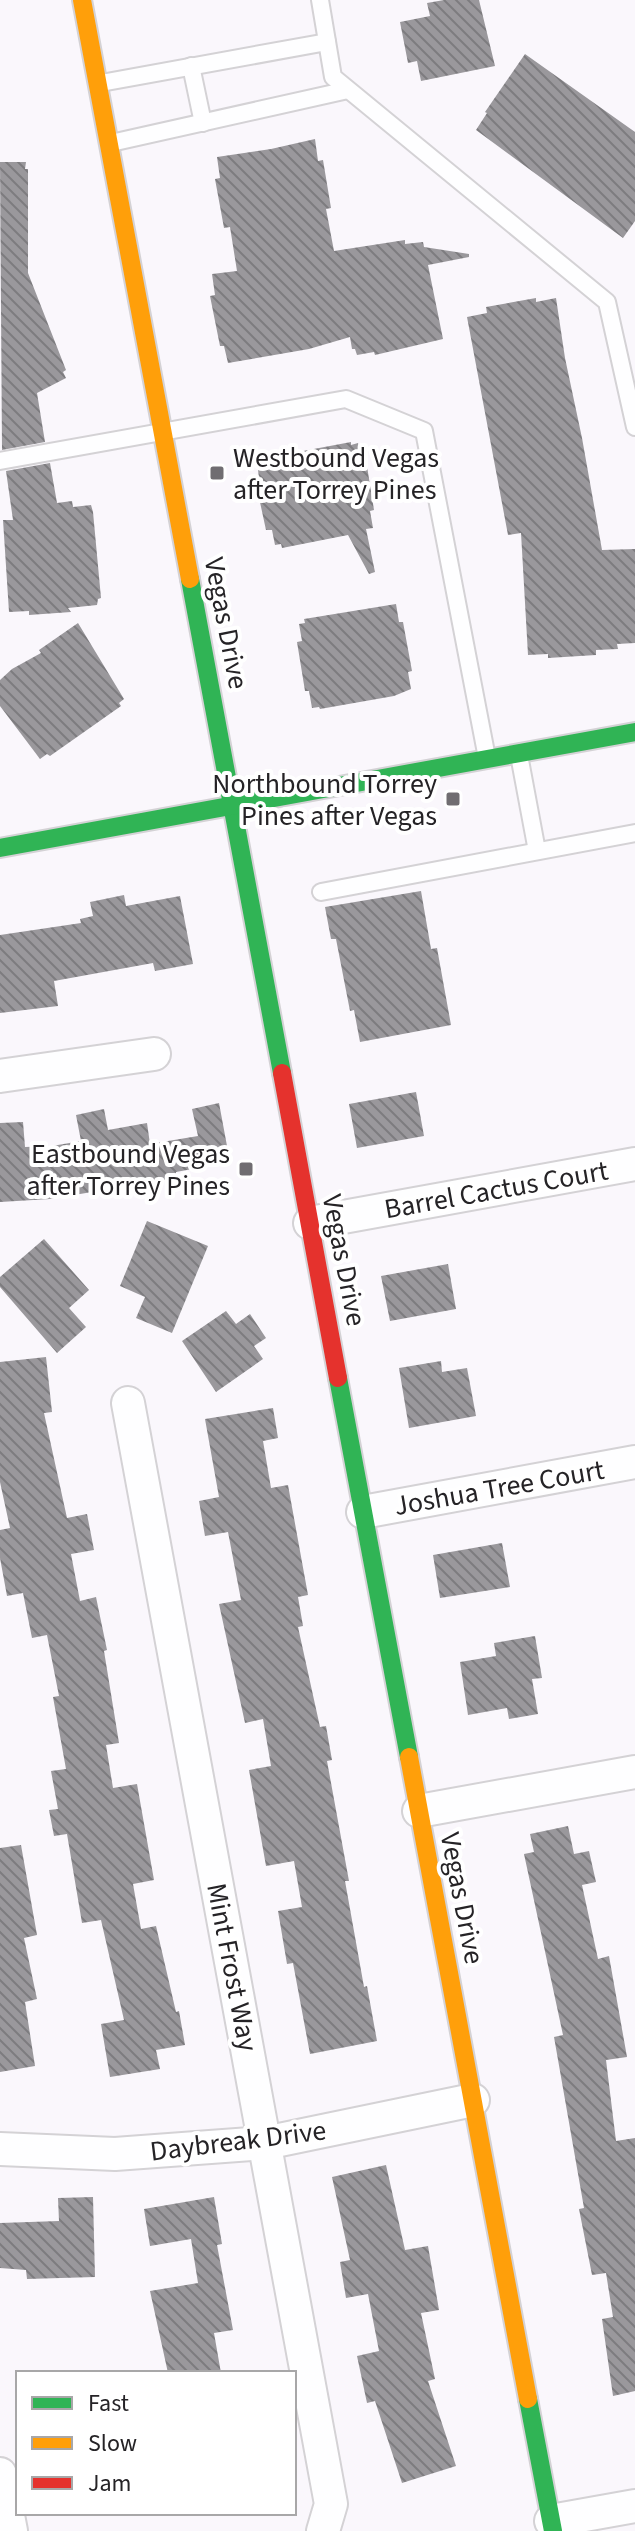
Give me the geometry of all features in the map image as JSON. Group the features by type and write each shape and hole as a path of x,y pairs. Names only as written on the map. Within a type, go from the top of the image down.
{"main road":[{"name":"Vegas Drive","path":"82,0 552,2526"},
{"path":"0,848 635,732"}],"street":[{"path":"0,1076 154,1054"},
{"name":"Barrel Cactus Court","path":"310,1223 635,1164"},
{"name":"Mint Frost Way","path":"128,1403 331,2504 323,2531"},
{"name":"Joshua Tree Court","path":"363,1512 635,1462"},
{"path":"419,1811 634,1778"},
{"name":"Daybreak Drive","path":"0,2149 115,2154 265,2143 473,2100"},
{"path":"0,2474 11,2531"},
{"path":"552,2526 635,2506"}],"lane":[{"path":"320,0 333,77 607,302 635,427"},
{"path":"98,84 327,42"},
{"path":"191,66 203,123"},
{"path":"109,143 348,90"},
{"path":"0,461 346,399 424,431 487,760"},
{"path":"519,753 537,851"},
{"path":"321,892 635,833"}],"building":[{"path":"479,0 495,66 421,81 417,61 408,63 400,22 430,16 427,3"},
{"path":"525,54 635,132 635,221 623,238 476,130"},
{"path":"315,139 318,161 323,160 331,208 326,209 334,251 405,240 405,244 423,242 424,247 469,254 469,257 428,265 443,339 375,355 374,352 357,355 352,349 350,337 309,349 228,363 224,346 220,346 210,296 215,295 212,274 237,271 230,227 224,228 215,179 220,178 217,157"},
{"path":"0,162 26,162 28,273 66,370 63,372 66,378 37,393 45,442 2,450"},
{"path":"536,298 536,302 556,298 602,550 635,549 635,643 617,644 618,649 596,650 596,655 548,658 548,654 528,655 521,533 508,535 467,317 487,313 486,307"},
{"path":"351,442 351,445 358,443 361,461 366,460 374,510 370,511 373,528 366,529 375,572 369,574 348,535 282,548 281,544 275,545 272,530 266,530 255,479 259,478 257,462 266,458"},
{"path":"50,463 57,503 72,501 73,507 91,505 101,598 97,605 68,608 71,612 29,615 29,611 9,612 3,520 13,520 6,471"},
{"path":"396,604 399,622 403,622 412,671 408,672 411,689 394,696 312,708 309,691 305,691 297,642 302,641 299,624 305,623 304,619"},
{"path":"78,623 124,699 119,703 121,706 50,756 47,754 40,759 0,706 0,680"},
{"path":"421,891 431,949 437,948 451,1025 360,1042 354,1010 350,1011 336,939 331,939 325,907"},
{"path":"124,895 126,906 180,896 193,964 155,971 153,963 54,981 58,1006 0,1013 0,935 81,923 80,919 93,916 90,902"},
{"path":"416,1092 424,1136 357,1148 349,1104"},
{"path":"219,1103 230,1162 176,1172 176,1178 50,1199 0,1202 0,1123 23,1122 25,1147 52,1146 81,1141 76,1115 104,1109 108,1130 147,1123 150,1144 198,1136 192,1109"},
{"path":"147,1221 208,1246 172,1333 136,1318 145,1297 120,1286"},
{"path":"44,1239 89,1290 69,1308 86,1327 57,1353 0,1287 0,1277"},
{"path":"448,1264 456,1309 390,1321 381,1276"},
{"path":"226,1311 236,1324 250,1314 266,1338 254,1346 263,1359 216,1392 182,1341"},
{"path":"46,1357 52,1412 44,1413 67,1518 87,1514 94,1550 71,1554 80,1601 96,1597 107,1650 104,1651 119,1743 106,1745 113,1788 137,1784 154,1880 133,1884 141,1929 156,1926 185,2045 156,2050 160,2069 110,2077 101,2024 124,2020 101,1920 82,1923 67,1834 54,1836 49,1810 58,1809 51,1771 66,1769 53,1697 59,1696 47,1635 32,1638 23,1593 7,1596 0,1558 0,1530 10,1528 0,1482 0,1362"},
{"path":"441,1361 442,1372 467,1368 476,1416 409,1428 399,1368"},
{"path":"273,1408 278,1438 263,1441 271,1488 288,1485 308,1595 298,1597 303,1626 298,1627 320,1727 326,1726 332,1760 327,1761 349,1881 345,1881 377,2041 310,2054 293,1963 287,1964 278,1911 302,1907 294,1861 266,1866 249,1770 271,1766 263,1719 245,1723 219,1604 241,1600 228,1532 205,1536 199,1501 219,1497 205,1419"},
{"path":"502,1543 510,1587 440,1598 433,1555"},
{"path":"535,1636 542,1678 532,1679 538,1714 509,1719 507,1708 468,1715 460,1662 496,1656 494,1643"},
{"path":"568,1826 574,1854 589,1851 596,1882 582,1885 598,1959 609,1956 627,2057 606,2060 616,2141 635,2138 635,2391 613,2396 602,2319 613,2317 606,2273 592,2275 579,2209 584,2208 554,2037 563,2035 524,1854 534,1852 530,1834"},
{"path":"21,1845 37,1935 24,1938 37,1999 25,2002 35,2066 0,2072 0,1848"},
{"path":"386,2165 405,2250 428,2246 439,2310 421,2313 435,2379 428,2381 456,2466 402,2483 375,2401 367,2403 357,2356 379,2351 368,2294 346,2298 340,2262 350,2260 332,2177"},
{"path":"93,2197 95,2277 27,2279 26,2270 0,2268 0,2223 59,2221 58,2198"},
{"path":"214,2197 222,2244 217,2245 233,2330 214,2333 221,2371 168,2371 150,2291 198,2283 191,2239 150,2246 144,2209"}],"traffic: fast":[{"path":"190,579 282,1073"},
{"path":"0,848 635,732"},
{"path":"338,1378 409,1757"},
{"path":"528,2399 553,2531"}],"traffic: slow":[{"path":"82,0 190,579"},
{"path":"409,1757 528,2399"}],"traffic: jam":[{"path":"282,1073 338,1378"}],"place":[{"name":"Westbound Vegas after Torrey Pines","path":"217,473"},
{"name":"Northbound Torrey Pines after Vegas","path":"453,799"},
{"name":"Eastbound Vegas after Torrey Pines","path":"246,1169"}]}
